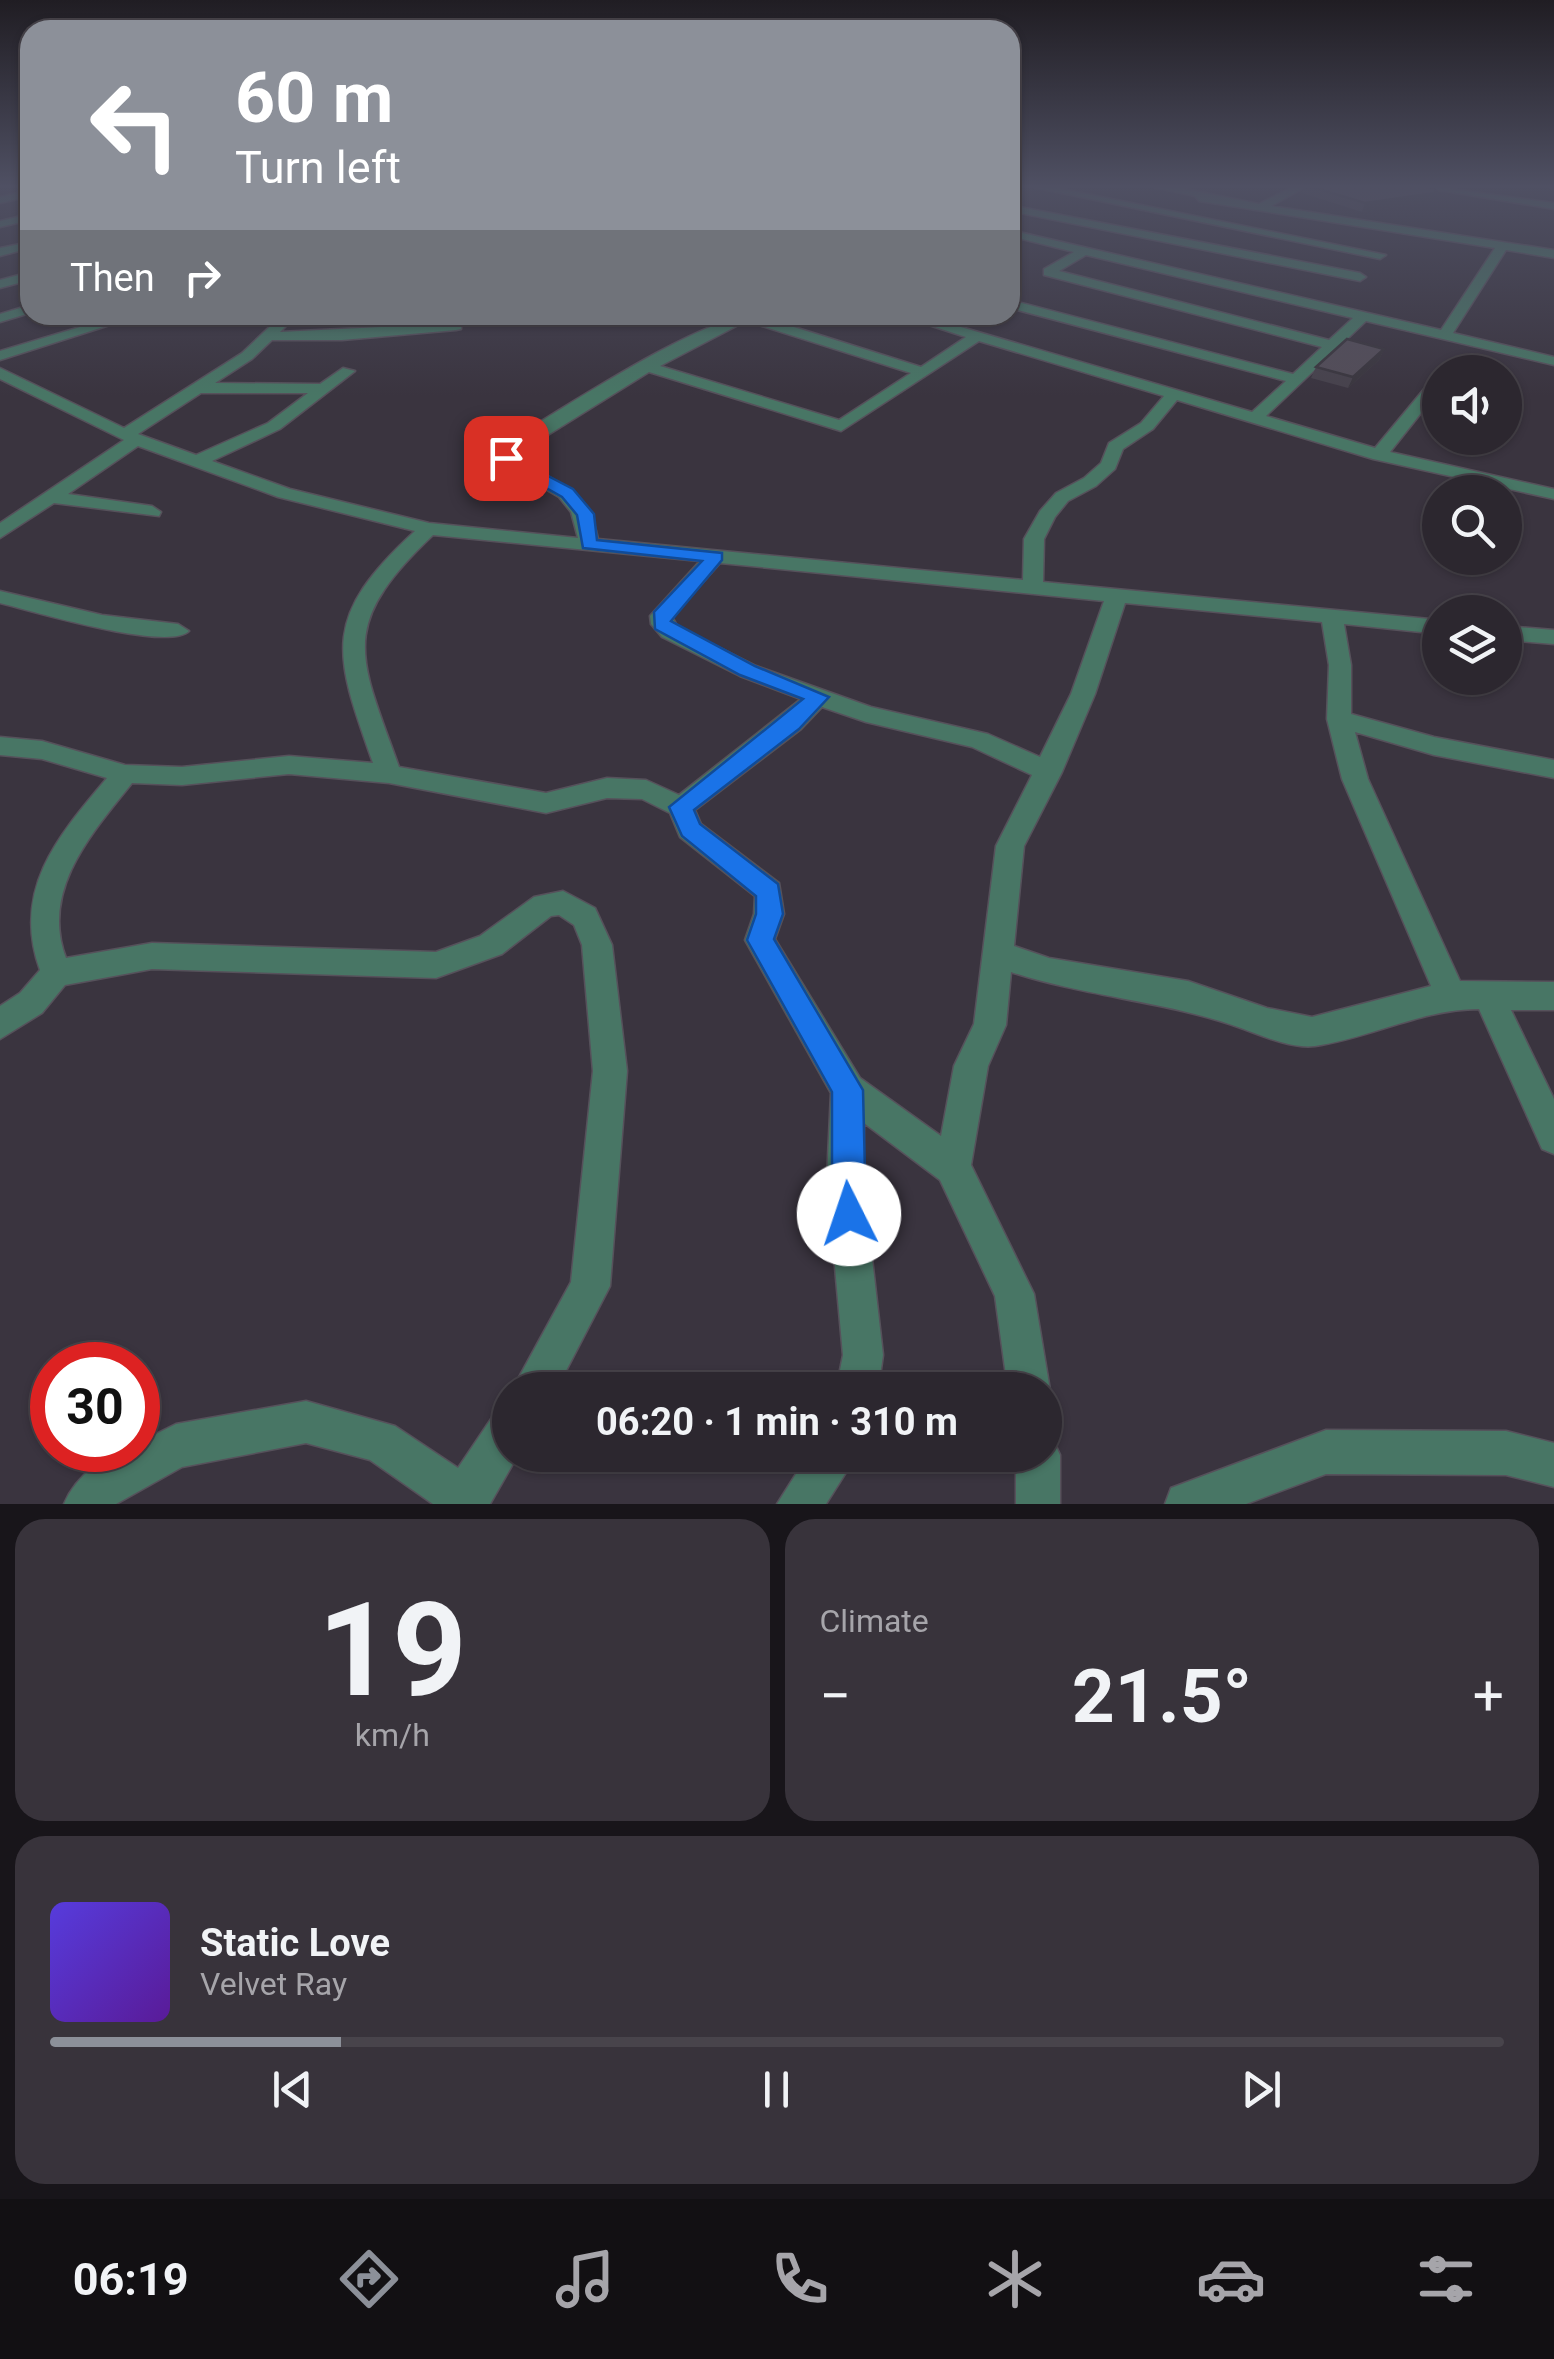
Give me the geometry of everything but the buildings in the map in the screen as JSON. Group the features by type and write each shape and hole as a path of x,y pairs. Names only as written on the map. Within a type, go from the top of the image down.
{"street":[{"path":"1077,255 1048,272 1332,345"},
{"path":"1102,255 1554,361"},
{"path":"1122,260 1128,255"},
{"path":"1248,255 1360,277"},
{"path":"1340,310 1379,255"},
{"path":"1443,337 1497,255"},
{"path":"1020,307 1296,379"},
{"path":"1253,420 1364,316"},
{"path":"0,356 101,325"},
{"path":"0,532 55,498 131,437 248,356 278,325"},
{"path":"589,544 586,514 568,493 513,464 506,458 507,450 725,325"},
{"path":"773,325 919,371"},
{"path":"937,325 1379,455 1554,494"},
{"path":"943,327 947,325"},
{"path":"265,336 342,336 456,326"},
{"path":"651,368 841,426 976,337"},
{"path":"1458,355 1468,343"},
{"path":"197,461 274,426 348,371"},
{"path":"0,373 131,437 284,493 429,529 1422,625"},
{"path":"200,388 325,389"},
{"path":"1033,587 1034,539 1047,515 1062,497 1100,474 1115,446 1147,426 1172,397"},
{"path":"1379,455 1422,401"},
{"path":"55,498 152,512"},
{"path":"0,504 24,517"},
{"path":"389,774 354,672 358,622 381,573 429,529"},
{"path":"716,556 661,616 662,624 748,670 818,697 866,714 979,740 1049,772"},
{"path":"953,1167 971,1066 990,1025 1010,846 1049,772 1083,694 1117,594"},
{"path":"0,596 102,622 178,631"},
{"path":"1332,617 1340,666 1339,719 1355,779 1451,995"},
{"path":"1522,635 1554,638"},
{"path":"681,807 792,723 818,697"},
{"path":"1339,719 1434,746 1554,769"},
{"path":"0,746 42,750 125,774 182,776 290,765 389,774 546,803 607,788 646,790 681,807 690,830 768,891 770,914 760,940 848,1090 953,1167 1014,1294 1026,1372"},
{"path":"56,973 44,949 40,909 70,842 125,774"},
{"path":"0,1024 31,1003 56,973 152,956 436,965 492,945 544,905 564,903 586,917 597,946 610,1071 590,1286 542,1372"},
{"path":"998,954 1049,971 1188,995 1267,1023 1312,1032 1451,995 1554,996"},
{"path":"1489,996 1554,1137"},
{"path":"848,1090 845,1179 862,1355 860,1372"},
{"path":"86,1504 102,1487 176,1446 306,1422 380,1442 467,1501 492,1459"},
{"path":"1187,1504 1326,1452 1506,1453 1554,1465"},
{"path":"799,1504 823,1472"},
{"path":"1038,1472 1038,1504"}],"route":[{"path":"506,458 568,493 586,514 589,544 716,556 661,616 662,624 670,632 748,670 818,697 792,723 681,807 690,830 768,891 770,914 760,940 780,969 832,1070 848,1090 845,1179 849,1214"}]}
